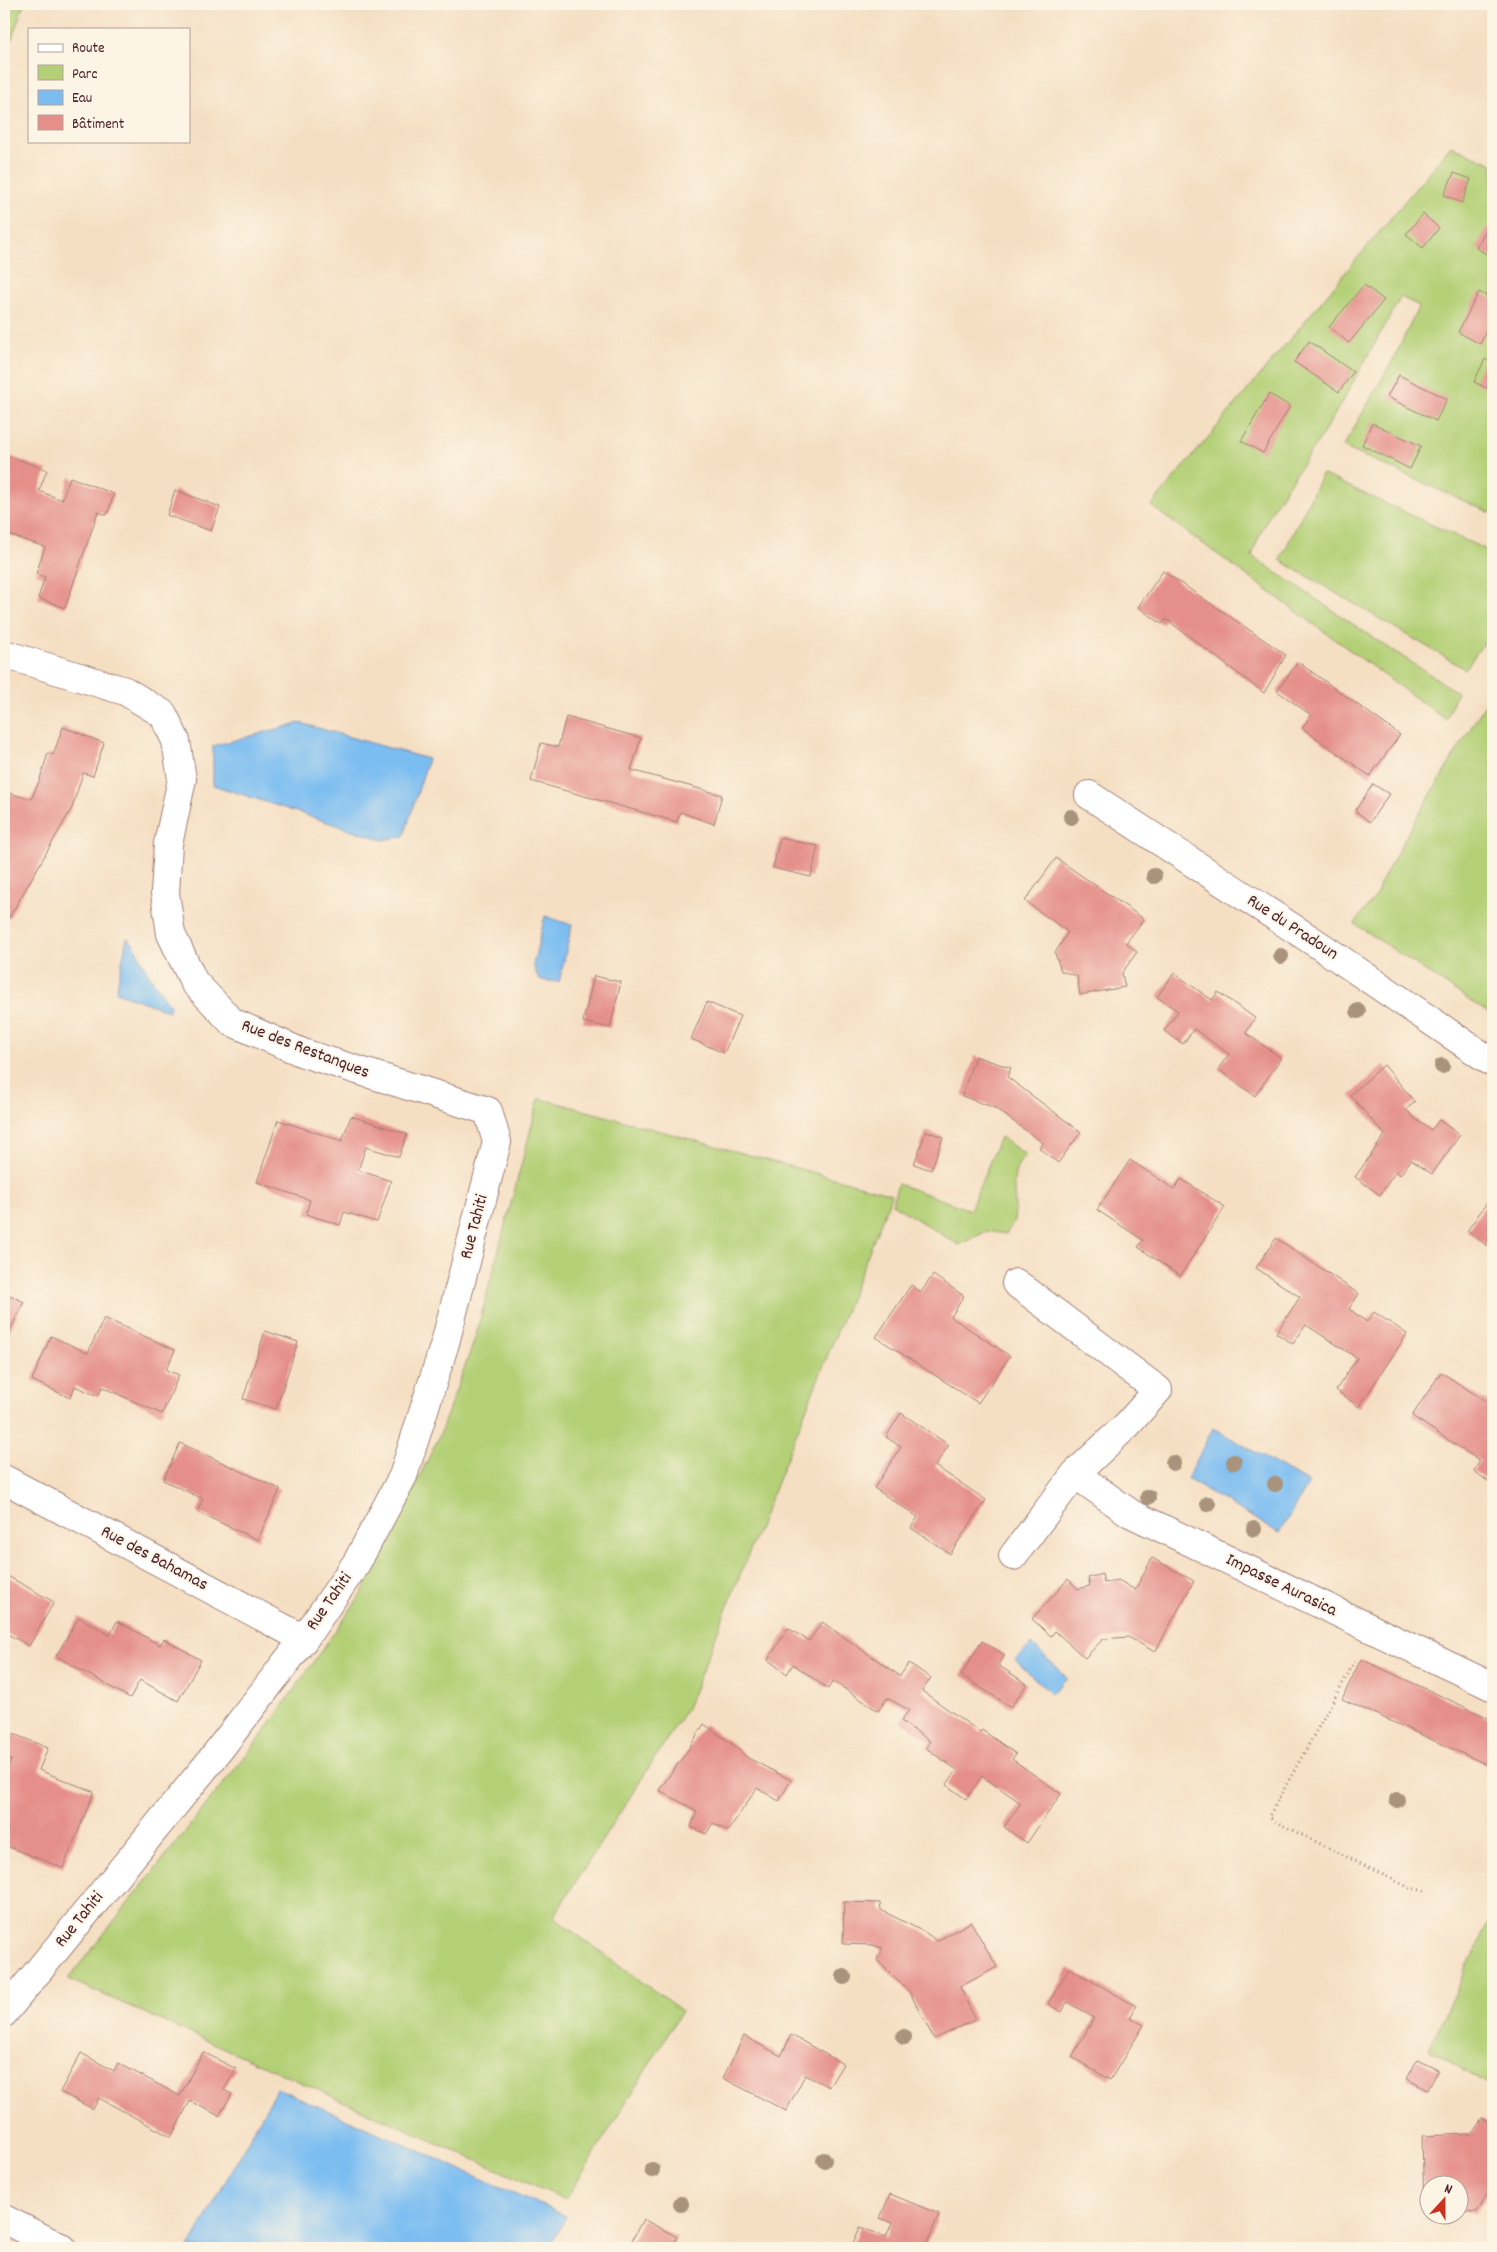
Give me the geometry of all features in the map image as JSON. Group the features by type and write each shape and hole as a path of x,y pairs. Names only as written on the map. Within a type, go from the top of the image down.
{"street":[{"name":"Rue des Restanques","path":"4,654 125,691 164,714 176,741 182,779 168,844 165,892 171,934 194,982 232,1022 303,1053 488,1111"},
{"name":"Rue du Pradoun","path":"1089,795 1322,947 1493,1063"},
{"name":"Rue Tahiti","path":"4,2013 212,1759 304,1638 358,1562 402,1476 445,1343 497,1142 488,1111"},
{"path":"1013,1556 1075,1474 1128,1424 1158,1390 1016,1283"},
{"name":"Impasse Aurasica","path":"1075,1474 1130,1513 1493,1687"},
{"name":"Rue des Bahamas","path":"4,1479 304,1638"},
{"path":"4,2219 62,2248"}],"path":[{"path":"1374,1630 1269,1816 1276,1822 1410,1888 1427,1891"}],"green space":[{"path":"4,4 24,4 4,61"},
{"path":"1451,146 1493,164 1493,509 1491,513 1343,447 1394,358 1419,306 1401,297 1321,437 1273,509 1252,556 1457,692 1446,720 1151,506"},
{"path":"1322,474 1493,553 1493,630 1465,669 1280,560"},
{"path":"1493,691 1493,1016 1355,924 1379,890 1380,884 1409,831"},
{"path":"539,1098 892,1194 687,1708 553,1917 682,2011 566,2200 68,1979 262,1735 362,1593 438,1439 475,1339"},
{"path":"1000,1137 1026,1155 1020,1162 1014,1177 1014,1220 1006,1234 987,1231 959,1245 892,1204 898,1184 970,1210"},
{"path":"1493,1912 1493,2087 1429,2050"}],"water":[{"path":"300,723 428,759 404,836 383,840 213,785 213,746"},
{"path":"545,916 572,925 559,982 539,980 533,965"},
{"path":"127,938 133,943 149,975 170,1005 169,1011 116,992"},
{"path":"1213,1428 1309,1483 1279,1533 1187,1479"},
{"path":"1032,1644 1067,1678 1051,1694 1015,1660"},
{"path":"277,2088 566,2216 550,2248 189,2248"}],"building":[{"path":"1454,173 1471,179 1462,203 1444,195"},
{"path":"1423,214 1439,228 1423,248 1406,234"},
{"path":"1487,227 1493,230 1493,258 1476,248"},
{"path":"1364,285 1384,300 1349,343 1329,327"},
{"path":"1479,292 1493,299 1493,318 1480,344 1458,332"},
{"path":"1309,341 1353,372 1339,392 1294,362"},
{"path":"1485,359 1493,363 1493,391 1474,382"},
{"path":"1399,375 1447,399 1436,421 1387,397"},
{"path":"1269,394 1290,406 1263,453 1241,441"},
{"path":"1372,423 1421,446 1410,469 1362,445"},
{"path":"4,454 47,470 39,491 62,500 70,477 114,494 107,515 98,512 65,608 38,598 45,577 36,574 45,547 4,533"},
{"path":"175,490 220,507 211,531 167,515"},
{"path":"1163,571 1286,655 1264,693 1166,619 1162,624 1138,607"},
{"path":"1298,662 1400,735 1370,776 1302,728 1311,715 1277,691"},
{"path":"566,717 641,738 631,770 722,795 714,824 680,812 677,822 531,781 541,743 558,747"},
{"path":"63,727 104,743 93,776 83,773 72,808 9,918 4,915 4,792 31,799 39,782 48,753 53,755"},
{"path":"1373,784 1389,794 1370,822 1355,811"},
{"path":"780,838 818,846 811,877 773,868"},
{"path":"1056,858 1144,919 1126,943 1137,952 1122,973 1125,987 1080,995 1077,976 1061,971 1055,953 1068,932 1025,901"},
{"path":"1174,973 1212,1000 1218,992 1255,1018 1246,1033 1281,1058 1255,1096 1218,1069 1229,1054 1194,1029 1183,1044 1164,1031 1178,1011 1157,997"},
{"path":"594,976 621,982 610,1028 583,1022"},
{"path":"707,1002 740,1016 724,1053 691,1039"},
{"path":"975,1056 1011,1068 1007,1077 1081,1132 1058,1163 1039,1148 1043,1143 995,1108 962,1096"},
{"path":"1384,1065 1415,1102 1406,1109 1414,1118 1431,1130 1439,1120 1460,1135 1432,1174 1411,1160 1400,1175 1396,1171 1380,1195 1355,1177 1385,1135 1350,1095"},
{"path":"351,1116 407,1134 399,1157 366,1147 358,1170 391,1181 377,1222 344,1212 340,1225 306,1214 310,1200 257,1182 278,1120 342,1141"},
{"path":"926,1131 943,1137 931,1170 914,1164"},
{"path":"1130,1160 1174,1189 1181,1179 1225,1207 1180,1276 1138,1247 1143,1240 1097,1210"},
{"path":"1493,1194 1493,1250 1467,1231"},
{"path":"1276,1238 1359,1294 1349,1309 1367,1322 1374,1312 1407,1334 1359,1407 1336,1390 1357,1358 1306,1325 1293,1344 1276,1333 1300,1297 1256,1268"},
{"path":"933,1275 964,1296 951,1317 1010,1356 978,1403 876,1337 911,1285 921,1292"},
{"path":"4,1292 24,1302 9,1332 4,1330"},
{"path":"104,1318 175,1350 166,1370 179,1375 162,1414 102,1387 98,1396 75,1386 70,1398 32,1380 51,1336 88,1353"},
{"path":"265,1331 298,1342 276,1409 243,1399"},
{"path":"1441,1372 1493,1406 1493,1485 1474,1471 1480,1461 1412,1416"},
{"path":"901,1413 949,1445 935,1466 986,1500 950,1554 911,1528 918,1517 874,1488 901,1447 886,1437"},
{"path":"180,1443 280,1489 258,1540 197,1512 203,1499 163,1480"},
{"path":"1152,1558 1194,1581 1155,1652 1128,1637 1103,1639 1085,1658 1055,1631 1051,1636 1032,1619 1068,1579 1078,1589 1090,1586 1088,1578 1102,1574 1104,1583 1118,1580 1135,1590"},
{"path":"4,1574 54,1602 29,1646 4,1632"},
{"path":"79,1617 110,1635 117,1621 160,1645 164,1639 201,1660 178,1701 140,1680 130,1698 56,1656"},
{"path":"822,1622 900,1676 909,1663 931,1678 922,1691 980,1732 982,1730 1016,1754 1012,1759 1061,1794 1027,1843 1004,1827 1021,1803 982,1776 966,1799 946,1785 957,1770 926,1748 930,1741 901,1721 909,1710 887,1698 878,1711 833,1681 828,1689 793,1664 787,1674 768,1660 788,1628 809,1641"},
{"path":"982,1641 1005,1655 998,1665 1027,1684 1011,1707 961,1675"},
{"path":"1361,1659 1493,1720 1493,1752 1488,1765 1342,1699"},
{"path":"704,1724 748,1758 791,1780 779,1801 757,1788 728,1831 713,1823 706,1834 691,1827 697,1811 659,1790"},
{"path":"4,1730 48,1748 39,1770 94,1792 63,1868 4,1845 4,1836 8,1827 4,1825 4,1777 11,1760 4,1757"},
{"path":"844,1902 880,1903 881,1910 926,1933 937,1941 971,1922 997,1967 960,1987 975,2020 934,2039 910,1993 877,1960 882,1948 873,1945 843,1944"},
{"path":"1069,1968 1136,2006 1130,2018 1144,2025 1110,2080 1072,2057 1094,2018 1067,2002 1062,2012 1048,2004"},
{"path":"791,2035 843,2064 829,2087 805,2075 786,2111 723,2078 744,2036 781,2056"},
{"path":"203,2052 236,2069 224,2090 232,2094 219,2116 190,2101 171,2137 99,2098 93,2109 60,2092 81,2053 114,2071 118,2063 180,2096"},
{"path":"1417,2060 1438,2070 1428,2090 1407,2079"},
{"path":"1482,2118 1493,2124 1493,2188 1476,2213 1470,2213 1470,2174 1423,2174 1422,2136 1471,2134"},
{"path":"890,2194 939,2214 927,2244 937,2248 851,2248 860,2227 886,2237 892,2223 880,2218"},
{"path":"643,2219 677,2237 671,2248 628,2248"}]}
